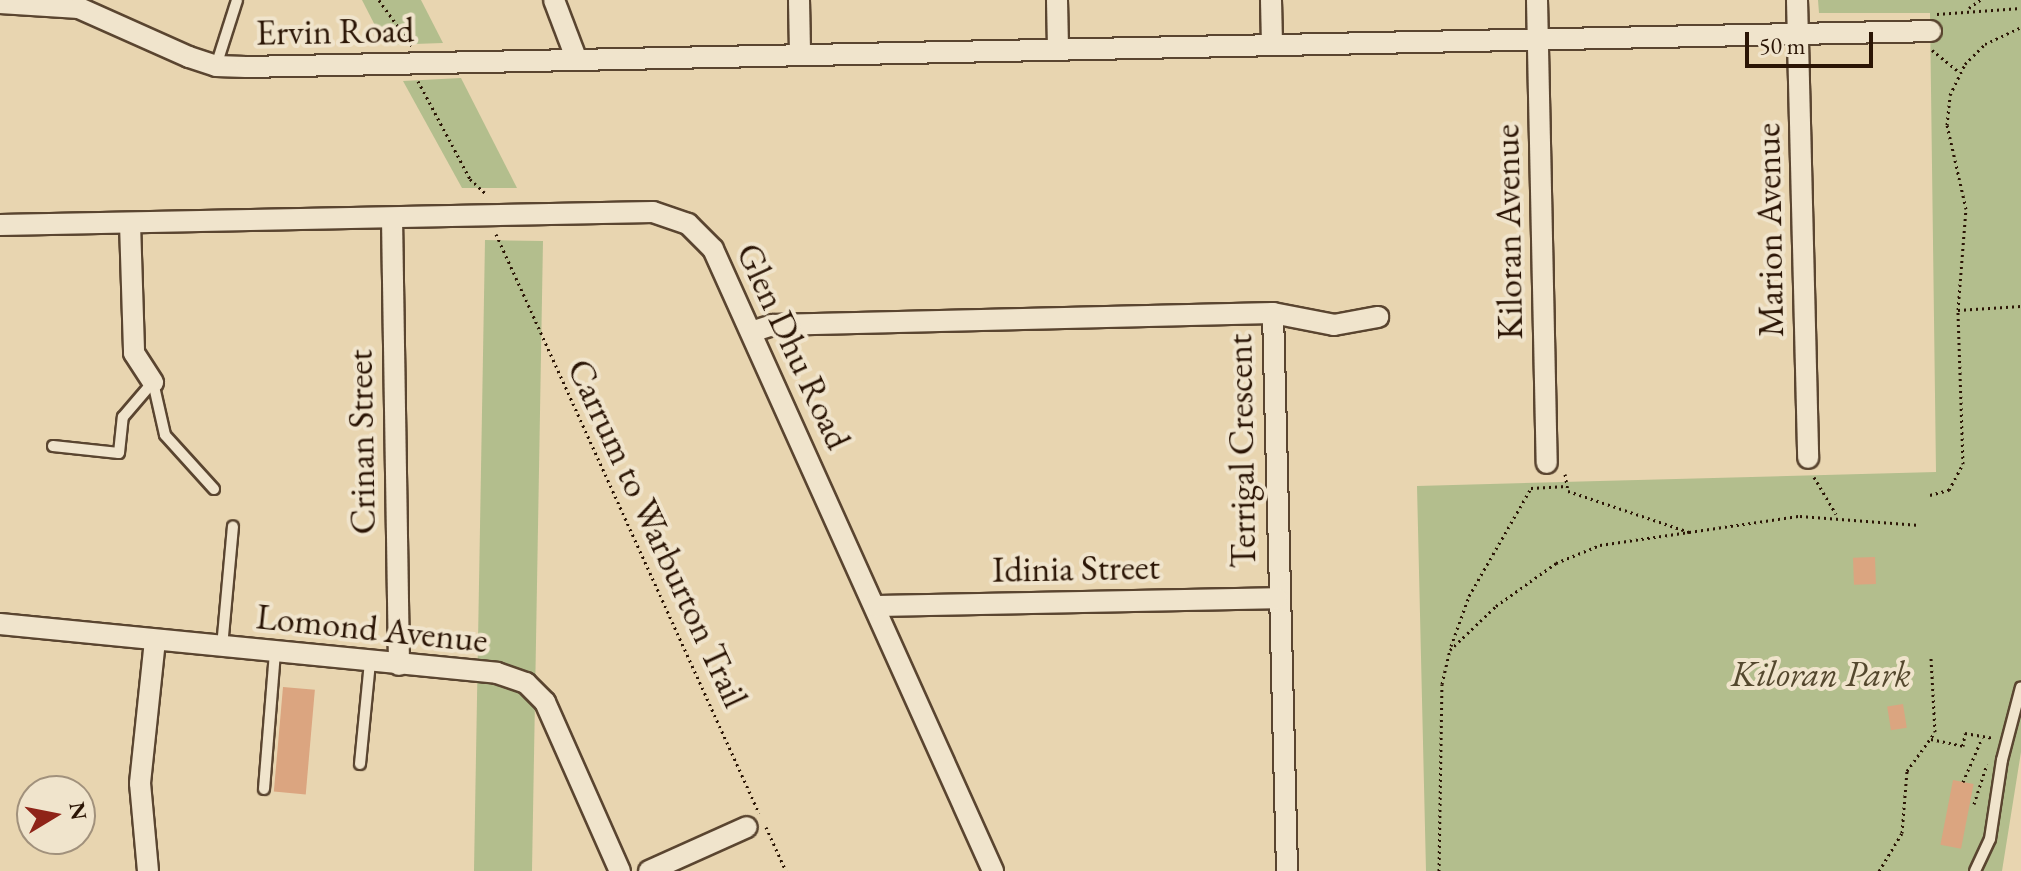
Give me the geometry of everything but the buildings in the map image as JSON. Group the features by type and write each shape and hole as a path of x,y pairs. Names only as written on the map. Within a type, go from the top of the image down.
{"street":[{"path":"554,0 576,58"},
{"path":"799,0 800,54"},
{"path":"1057,0 1058,48"},
{"path":"1271,0 1272,44"},
{"name":"Kiloran Avenue","path":"1537,0 1556,469"},
{"name":"Marion Avenue","path":"1797,0 1808,458"},
{"name":"Ervin Road","path":"0,3 79,8 216,66 1798,34 1930,39"},
{"name":"Glen Dhu Road","path":"0,225 491,214 653,212 676,216 713,249 993,871"},
{"name":"Crinan Street","path":"392,218 399,665"},
{"path":"130,223 134,353 153,382"},
{"path":"1273,313 1334,325 1378,317"},
{"name":"Terrigal Crescent","path":"751,332 773,325 1273,313 1277,598 1287,871"},
{"name":"Idinia Street","path":"875,606 1277,598"},
{"name":"Lomond Avenue","path":"0,624 497,673 526,683 545,702 620,871"},
{"path":"148,871 140,783 155,641"},
{"path":"649,871 747,827"}],"lane":[{"path":"216,66 237,0"},
{"path":"53,446 119,453 123,417 153,382"},
{"path":"153,382 165,435 214,489"},
{"path":"222,647 233,526"},
{"path":"264,789 275,652"},
{"path":"360,764 370,662"},
{"path":"1975,871 1990,839 2021,687"}],"path":[{"path":"379,0 394,27"},
{"path":"1969,8 1980,0"},
{"path":"1930,495 1949,490 1963,464 1958,310 1966,209 1947,125 1950,95 1960,73 1985,44 2021,27"},
{"path":"1930,39 1960,73"},
{"path":"420,95 470,179 485,189"},
{"name":"Carrum to Warburton Trail","path":"491,214 508,270 617,496 786,871"},
{"path":"1958,310 2021,306"},
{"path":"1556,469 1567,486 1599,505 1695,534"},
{"path":"1825,473 1813,473 1837,515"},
{"path":"1439,871 1442,684 1450,650 1469,596 1531,488 1567,486"},
{"path":"1450,650 1496,606 1556,563 1600,545 1837,515 1862,524 1920,525"},
{"path":"1879,871 1903,829 1907,771 1931,739 1936,718 1931,657"},
{"path":"1931,739 1963,746 1965,733 1995,738"},
{"path":"1963,782 1980,751 1982,736"},
{"path":"1974,804 1992,754"}],"green space":[{"path":"362,0 421,0 443,43 385,45"},
{"name":"Kiloran Park","path":"1818,0 2021,0 2021,752 2002,871 1426,871 1417,486 1936,472 1930,13 1819,13"},
{"path":"461,78 517,188 462,188 403,81"},
{"path":"485,240 543,241 532,871 474,871"}]}
